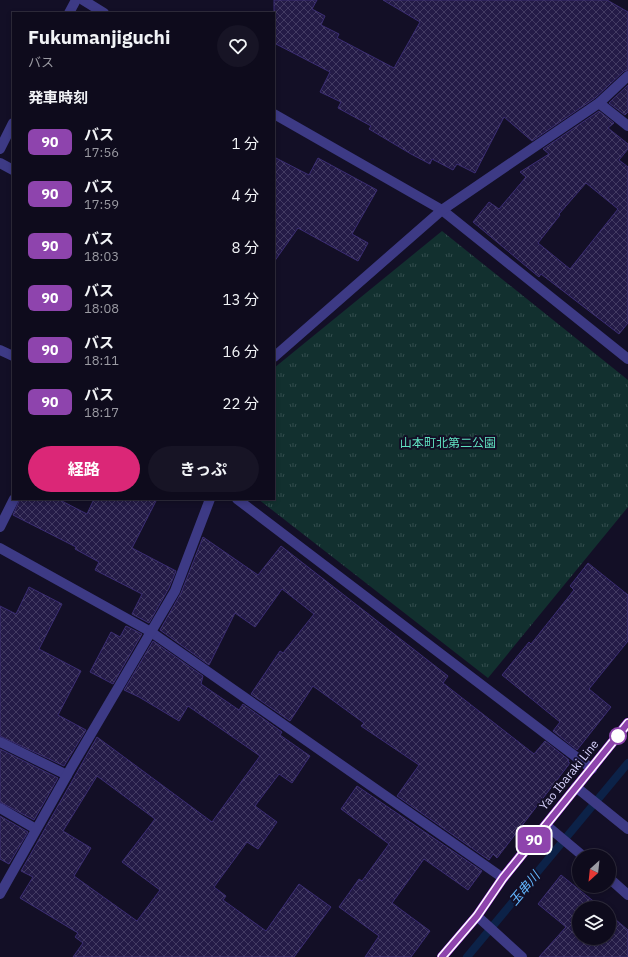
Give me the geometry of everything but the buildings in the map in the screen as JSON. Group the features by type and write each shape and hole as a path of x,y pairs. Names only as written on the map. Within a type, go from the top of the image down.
{"main road":[{"name":"Yao Ibaraki Line","path":"442,957 477,916 503,878 579,790 592,769 628,723"}],"street":[{"path":"70,12 76,0"},
{"path":"83,0 102,12"},
{"path":"276,351 442,210 599,103 628,76"},
{"path":"599,103 628,126"},
{"path":"275,115 442,210 628,359"},
{"path":"0,149 12,125"},
{"path":"0,163 12,169"},
{"path":"0,350 12,356"},
{"path":"0,528 14,500"},
{"path":"0,894 67,775 175,591 210,500"},
{"path":"238,500 592,769"},
{"path":"0,548 151,632 503,878"},
{"path":"0,742 67,775"},
{"path":"579,790 628,828"},
{"path":"0,808 36,829"},
{"path":"548,827 574,849"},
{"path":"616,884 628,895"},
{"path":"477,916 522,957"}],"green space":[{"name":"山本町北第二公園","path":"442,231 628,380 628,507 488,678 259,500 275,500 275,367"}],"waterway":[{"name":"玉串川","path":"467,957 628,763"}],"bus line":[{"name":"90","path":"442,957 477,916 503,878 628,723"}]}
